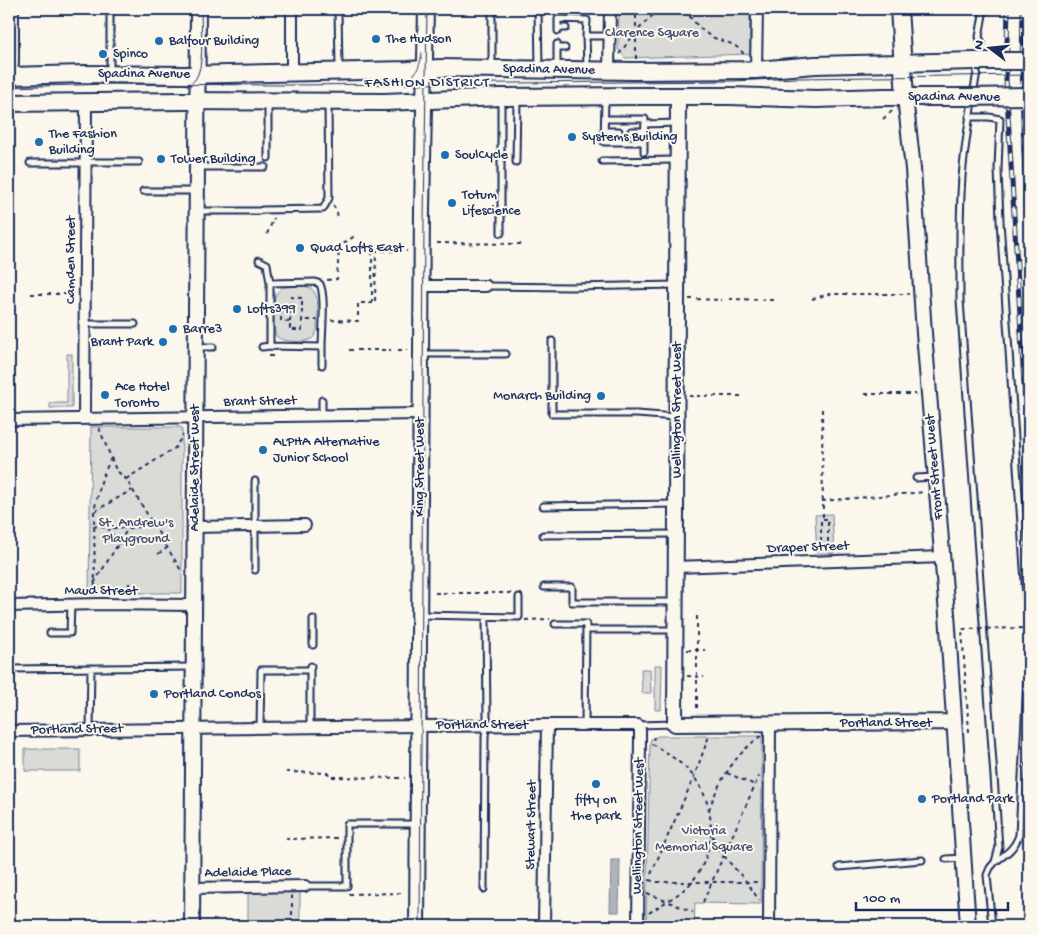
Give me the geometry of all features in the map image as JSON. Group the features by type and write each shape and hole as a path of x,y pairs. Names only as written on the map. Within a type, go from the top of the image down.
{"main road":[{"path":"9,78 12,62 11,9"},
{"name":"Adelaide Street West","path":"198,9 192,888 198,925"},
{"name":"King Street West","path":"417,926 421,354 426,9"},
{"name":"Front Street West","path":"898,9 913,170 968,926"},
{"name":"Spadina Avenue","path":"9,78 109,74 425,69 587,71 614,65 1029,61"},
{"name":"Spadina Avenue","path":"9,103 86,101 385,102 509,97 605,96 816,99 1029,96"},
{"name":"Wellington Street West","path":"675,724 678,96"},
{"name":"Portland Street","path":"675,724 954,722"}],"street":[{"path":"292,9 292,72"},
{"path":"610,9 610,36 614,65"},
{"path":"751,64 757,9"},
{"name":"Camden Street","path":"84,418 86,101"},
{"path":"422,286 486,286"},
{"name":"Brant Street","path":"9,420 421,414"},
{"path":"195,527 305,525"},
{"name":"Draper Street","path":"676,567 942,558"},
{"name":"Maud Street","path":"9,606 194,605"},
{"path":"769,926 770,724"},
{"name":"Stewart Street","path":"544,926 547,725"},
{"name":"Portland Street","path":"9,731 638,725"},
{"name":"Wellington Street West","path":"638,725 640,730 638,926"},
{"name":"Adelaide Place","path":"192,888 305,886"}],"lane":[{"path":"109,74 110,9"},
{"path":"338,9 339,71"},
{"path":"492,9 492,69"},
{"path":"538,9 539,71"},
{"path":"984,9 979,37 982,43 969,117 962,178 960,300 999,847 995,862"},
{"path":"566,28 558,29 558,19 587,20 584,28 587,71"},
{"path":"586,36 610,36"},
{"path":"557,71 557,46 565,48"},
{"path":"605,96 604,142 644,142"},
{"path":"509,97 516,162"},
{"path":"501,232 509,97"},
{"path":"268,102 268,158"},
{"path":"197,211 322,209 329,198 328,102"},
{"path":"969,117 1000,119 998,169 1000,222 1029,640 1019,835 1013,848 995,862 987,875 992,926"},
{"path":"605,118 645,119 644,152"},
{"path":"645,124 678,123"},
{"path":"604,131 618,131"},
{"path":"630,131 645,131"},
{"path":"602,161 678,160"},
{"path":"30,163 139,162"},
{"path":"197,167 265,167"},
{"path":"143,191 197,191"},
{"path":"259,260 267,264 270,283 270,346"},
{"path":"270,283 315,282 320,284 323,290 322,365"},
{"path":"486,286 678,285"},
{"path":"84,324 135,324"},
{"path":"552,341 552,414 676,416"},
{"path":"196,347 213,347"},
{"path":"262,347 322,347"},
{"path":"421,354 506,354"},
{"path":"322,400 322,416"},
{"path":"916,478 936,477"},
{"path":"255,481 255,570"},
{"path":"543,506 677,504"},
{"path":"543,535 676,534"},
{"path":"544,588 572,587 572,602 676,602"},
{"path":"419,615 519,617 520,597"},
{"path":"50,633 70,633 71,605"},
{"path":"313,619 313,645"},
{"path":"484,889 486,620"},
{"path":"556,624 586,624 585,725"},
{"path":"586,630 675,630"},
{"path":"9,669 194,667"},
{"path":"90,730 91,668"},
{"path":"260,728 261,670 311,668 310,728"},
{"name":"Portland Street","path":"638,725 675,724"},
{"path":"305,886 347,886 345,822 418,824"},
{"path":"946,859 963,858"},
{"path":"839,867 922,860"}],"path":[{"path":"636,9 636,60"},
{"path":"614,65 619,54 636,32 659,9"},
{"path":"685,9 707,33 737,46 751,64"},
{"path":"883,119 892,110"},
{"path":"329,198 337,212 338,219"},
{"path":"320,284 328,280 338,280 339,247 356,236"},
{"path":"437,243 522,244"},
{"path":"302,320 358,320 358,303 375,303 376,251 407,251"},
{"path":"296,293 296,298"},
{"path":"30,294 79,294"},
{"path":"812,299 829,294 909,294"},
{"path":"291,298 296,298 302,298 302,330 290,330 291,298"},
{"path":"685,299 722,300"},
{"path":"729,300 773,300"},
{"path":"270,304 281,304 281,322 290,322"},
{"path":"296,330 296,335"},
{"path":"349,350 391,350"},
{"path":"398,350 407,350"},
{"path":"270,356 277,356"},
{"path":"865,394 916,394"},
{"path":"684,396 744,396"},
{"path":"822,409 823,519 821,519 821,545 825,545"},
{"path":"98,425 116,470 126,479 182,572"},
{"path":"126,479 174,448 184,432"},
{"path":"95,595 94,511 102,478 111,458"},
{"path":"94,511 132,490"},
{"path":"822,501 925,492"},
{"path":"823,519 828,519 828,545 825,545 825,554"},
{"path":"94,526 129,528 139,527 151,522"},
{"path":"108,528 118,544"},
{"path":"94,582 129,528"},
{"path":"158,554 168,548"},
{"path":"129,582 129,596"},
{"path":"435,593 514,593"},
{"path":"697,616 697,716"},
{"path":"525,620 555,619 556,624"},
{"path":"969,732 962,629 1029,628"},
{"path":"685,650 705,650"},
{"path":"685,676 704,676"},
{"path":"651,874 694,777 710,734"},
{"path":"709,810 727,772 749,744 761,736"},
{"path":"647,914 682,891 692,882 704,862 711,833 709,810 704,795 694,777 673,757 652,744 654,738"},
{"path":"286,772 328,773 331,777 405,778"},
{"path":"727,772 755,785"},
{"path":"703,902 762,772"},
{"path":"711,833 724,856 764,906"},
{"path":"287,837 287,839 347,838"},
{"path":"638,879 657,882 764,882"},
{"path":"347,886 346,894 404,893"},
{"path":"292,891 292,923 306,923 306,926"},
{"path":"647,893 693,912"},
{"path":"198,925 213,925"}],"green space":[{"name":"Clarence Square","path":"619,9 750,9 750,54 625,58 618,49"},
{"path":"305,286 312,289 315,294 318,305 317,329 311,339 304,341 284,340 275,334 274,301 275,296 283,287"},
{"path":"67,354 72,354 72,408 50,408 50,403 67,403"},
{"name":"St. Andrew's Playground","path":"91,427 182,428 182,593 89,593"},
{"path":"832,514 834,553 817,554 815,515"},
{"path":"655,665 662,665 661,710 655,710"},
{"path":"641,669 650,669 651,693 642,693"},
{"name":"Victoria Memorial Square","path":"658,736 762,736 761,904 695,903 694,926 646,926 650,742 651,739"},
{"path":"25,749 80,749 80,771 25,771"},
{"path":"248,892 300,892 300,925 248,926"}],"shaded area":[{"path":"611,860 620,860 619,912 610,912"}],"tram line":[{"path":"187,86 196,78 200,68 202,52 201,9"},
{"path":"420,926 427,9"},
{"path":"400,82 405,81 416,72 422,53"},
{"path":"9,87 111,84 291,85 733,81 797,78 1029,75"}],"railway":[{"path":"1008,9 1006,79 1029,467"},
{"path":"1023,9 1023,123 1029,237"}],"place":[{"name":"The Hudson","path":"376,39"},
{"name":"Balfour Building","path":"159,41"},
{"name":"Spinco","path":"103,54"},
{"name":"Systems Building","path":"572,137"},
{"name":"The Fashion Building","path":"39,142"},
{"name":"SoulCycle","path":"445,155"},
{"name":"Tower Building","path":"161,159"},
{"name":"Totum Lifescience","path":"452,203"},
{"name":"Quad Lofts East","path":"300,248"},
{"name":"Lofts399","path":"237,309"},
{"name":"Barre3","path":"173,329"},
{"name":"Brant Park","path":"163,342"},
{"name":"Ace Hotel Toronto","path":"105,395"},
{"name":"Monarch Building","path":"601,396"},
{"name":"ALPHA Alternative Junior School","path":"263,450"},
{"name":"Portland Condos","path":"154,694"},
{"name":"fifty on the park","path":"596,784"},
{"name":"Portland Park","path":"922,799"}],"district":[{"name":"FASHION DISTRICT","path":"427,83"}]}
